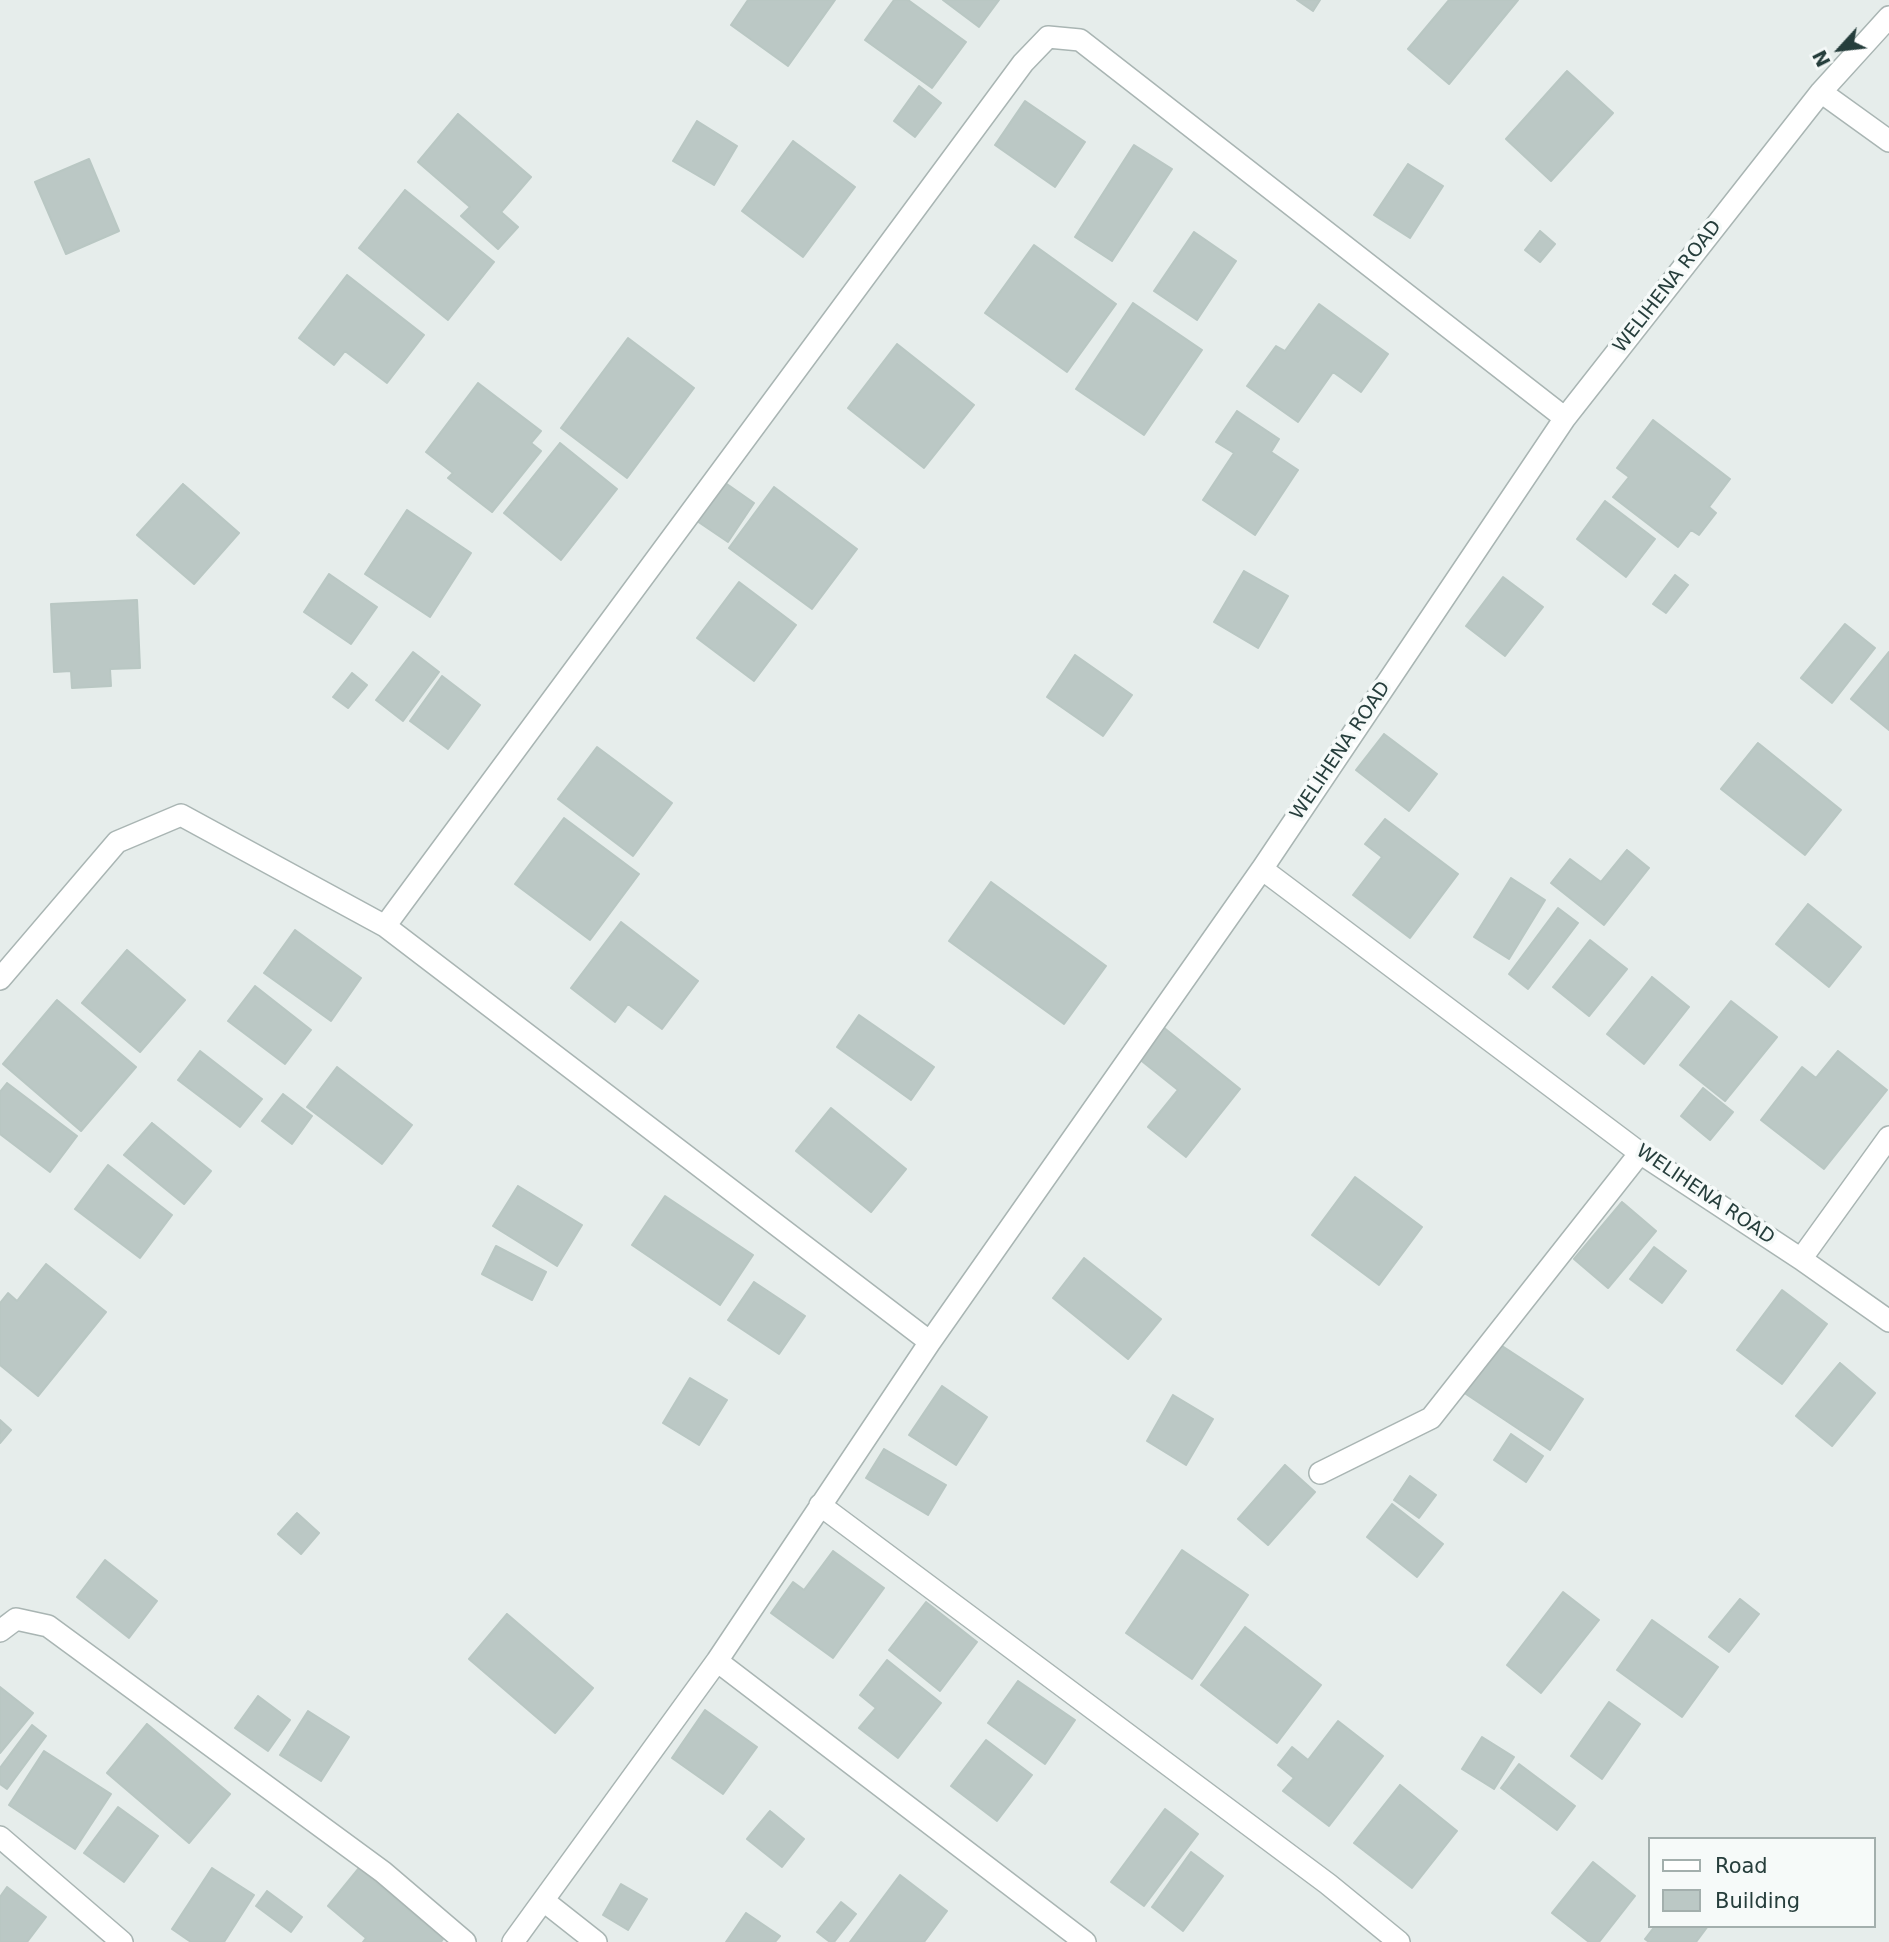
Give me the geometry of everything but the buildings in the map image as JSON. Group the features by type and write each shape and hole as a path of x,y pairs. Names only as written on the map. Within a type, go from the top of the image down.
{"street":[{"name":"WELIHENA ROAD","path":"1889,17 1821,92 1566,418 1262,869 1640,1153 1801,1259 1889,1321"},
{"path":"385,926 1014,74 1048,37 1080,40 1566,418"},
{"path":"1821,92 1889,141"},
{"path":"0,979 117,842 181,815 385,926 930,1342"},
{"path":"513,1942 717,1661 930,1342 1262,869"},
{"path":"1801,1259 1889,1137"},
{"path":"1320,1473 1431,1418 1640,1153"},
{"path":"820,1505 1317,1875 1399,1942"},
{"path":"0,1631 16,1619 48,1626 383,1872 466,1942"},
{"path":"717,1661 1085,1942"},
{"path":"0,1838 122,1942"},
{"path":"544,1902 596,1942"}]}
